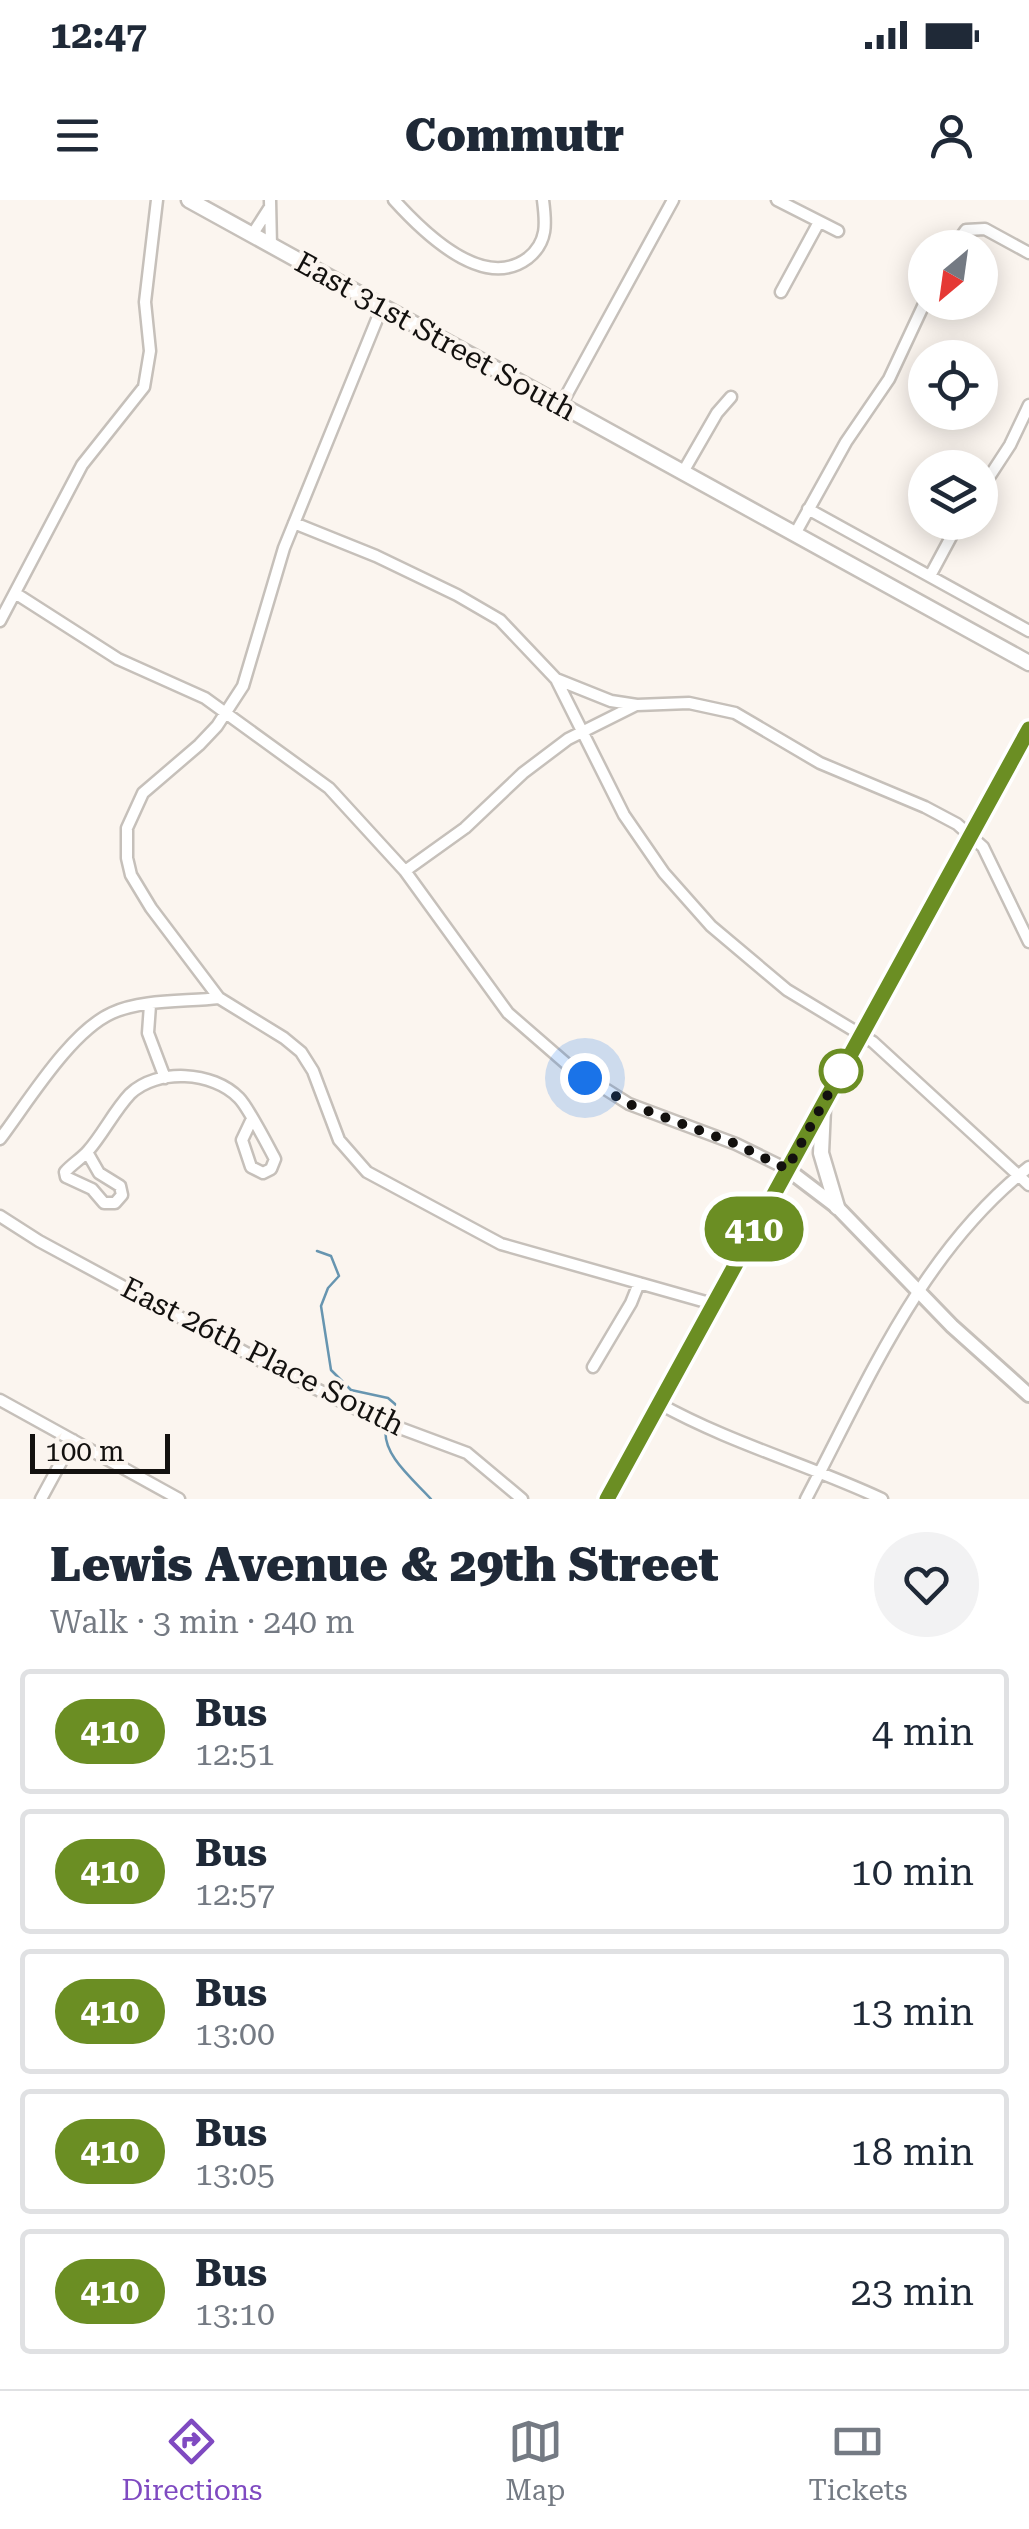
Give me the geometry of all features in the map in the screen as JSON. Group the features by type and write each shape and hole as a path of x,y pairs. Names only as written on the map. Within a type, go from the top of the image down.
{"main road":[{"name":"East 31st Street South","path":"189,200 1029,663"},
{"path":"607,1499 1029,729"},
{"path":"824,1102 821,1153 837,1207"}],"street":[{"path":"0,622 82,465 144,387 150,351 146,302 158,200"},
{"path":"394,200 431,238 478,264 500,270 521,262 536,250 545,232 543,200"},
{"path":"561,405 673,200"},
{"path":"776,200 838,231"},
{"path":"252,235 270,203"},
{"path":"270,203 270,246"},
{"path":"781,292 819,222"},
{"path":"998,236 1029,253"},
{"path":"382,306 294,523 242,686 225,715 199,745 143,794 131,816 126,858 138,889 218,998 294,1044 313,1072 339,1140 367,1172 501,1244 713,1304"},
{"path":"794,534 846,442 889,379 917,320"},
{"path":"683,472 717,413 731,397"},
{"path":"998,463 1029,405"},
{"path":"808,510 1029,632"},
{"path":"294,523 376,556 500,620 556,679 624,814 686,900 762,972 809,1006 873,1042 1029,1185"},
{"path":"930,576 949,540"},
{"path":"15,593 96,648 205,698 276,746 329,788 405,871 491,993 545,1048 629,1104 747,1148 787,1169 837,1207 917,1292 1029,1395"},
{"path":"556,679 611,701 637,705 689,703 735,713 820,763 924,807 972,835 983,847 1029,942"},
{"path":"405,871 465,828 523,773 582,730 637,705"},
{"path":"188,1000 201,975"},
{"path":"0,1139 70,1048 95,1022 113,1012 218,998"},
{"path":"150,1005 148,1033 165,1078"},
{"path":"87,1152 98,1173 120,1186 122,1195 114,1204 104,1202 92,1189 66,1176 67,1167 87,1152 130,1094 165,1078 196,1077 240,1099 274,1159 266,1172 251,1167 242,1140 251,1121"},
{"path":"806,1499 893,1329 917,1292 966,1230 1029,1167"},
{"name":"East 26th Place South","path":"1,1218 320,1392 381,1421 466,1453 522,1499"},
{"path":"594,1367 632,1304 639,1284"},
{"path":"0,1400 179,1499"},
{"path":"658,1404 738,1443 882,1499"},
{"path":"41,1499 73,1440"}],"waterway":[{"path":"317,1251 331,1256 339,1276 328,1288 321,1306 331,1370 351,1390 388,1398 395,1404 393,1414"},
{"path":"386,1428 394,1457 431,1499"}],"bus line":[{"name":"410","path":"607,1499 1029,729"}],"route":[{"path":"585,1078 629,1104 758,1152 787,1169 841,1071"}]}
